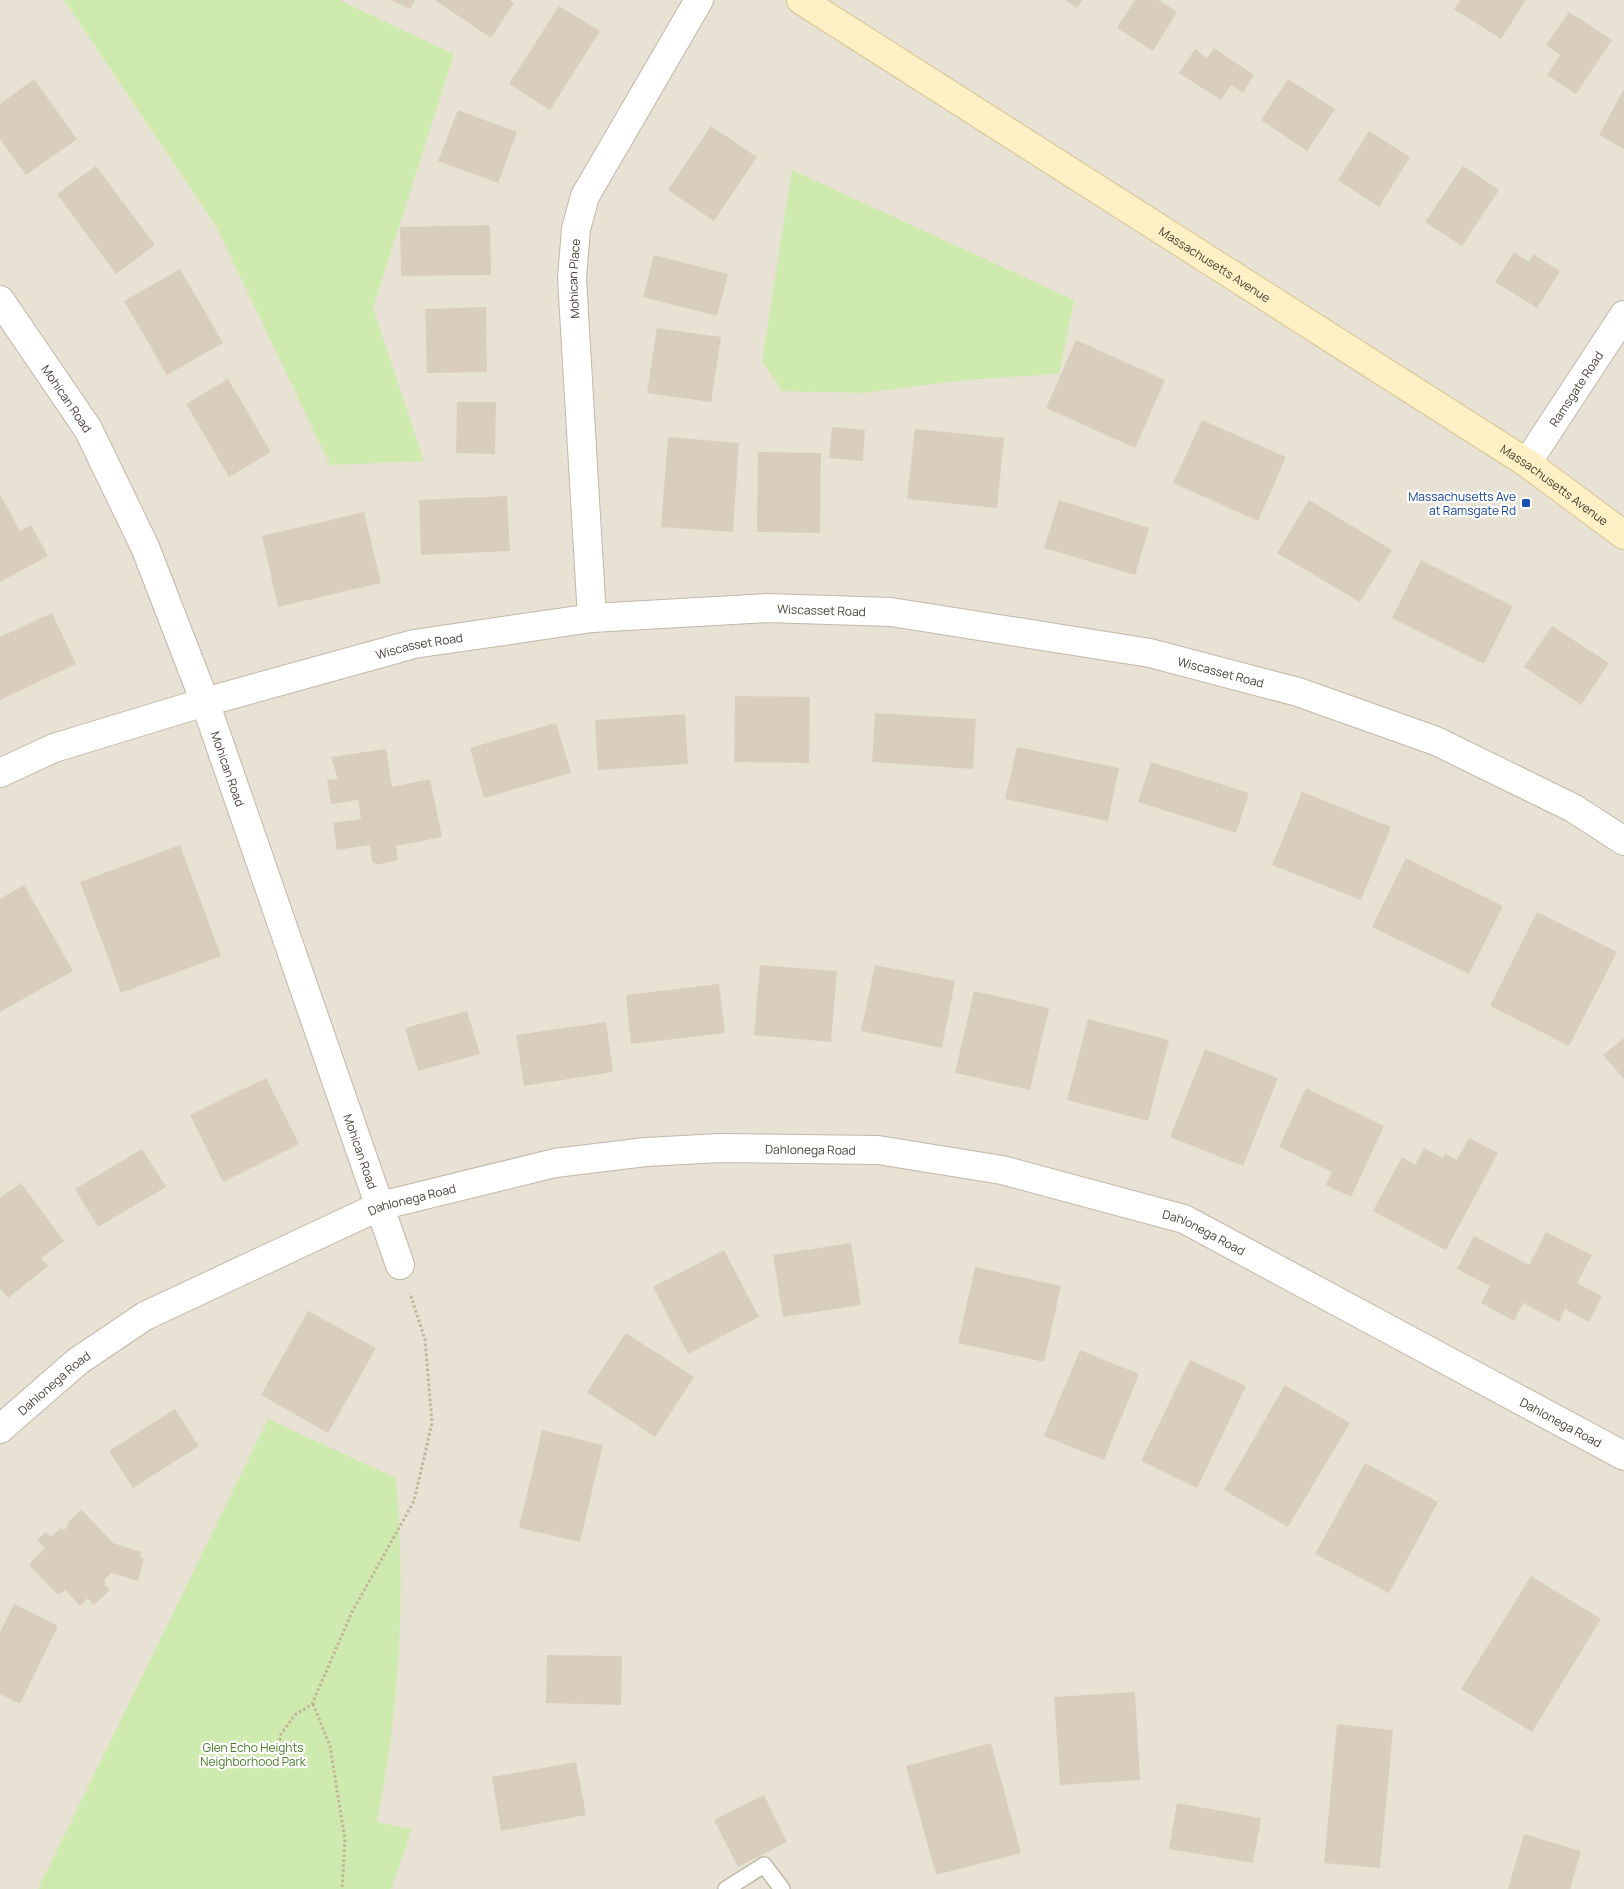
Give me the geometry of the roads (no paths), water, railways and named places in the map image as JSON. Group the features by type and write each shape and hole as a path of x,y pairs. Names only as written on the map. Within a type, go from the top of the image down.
{"main road":[{"name":"Massachusetts Avenue","path":"801,0 1527,463 1624,535"}],"street":[{"name":"Mohican Place","path":"592,618 572,278 576,229 585,196 699,0"},
{"name":"Mohican Road","path":"0,300 88,429 145,547 205,702 400,1264"},
{"name":"Ramsgate Road","path":"1527,463 1624,315"},
{"name":"Wiscasset Road","path":"0,773 54,748 205,702 414,644 592,618 767,608 891,612 1150,653 1298,692 1436,741 1574,808 1624,841"},
{"name":"Dahlonega Road","path":"0,1429 78,1361 145,1316 380,1206 555,1163 646,1152 720,1148 878,1150 1002,1170 1184,1219 1624,1456"}],"lane":[{"path":"726,1889 764,1865 782,1889"}],"place":[{"name":"Massachusetts Ave at Ramsgate Rd","path":"1526,503"}],"park label":[{"name":"Glen Echo Heights Neighborhood Park","path":"253,1754"}]}
